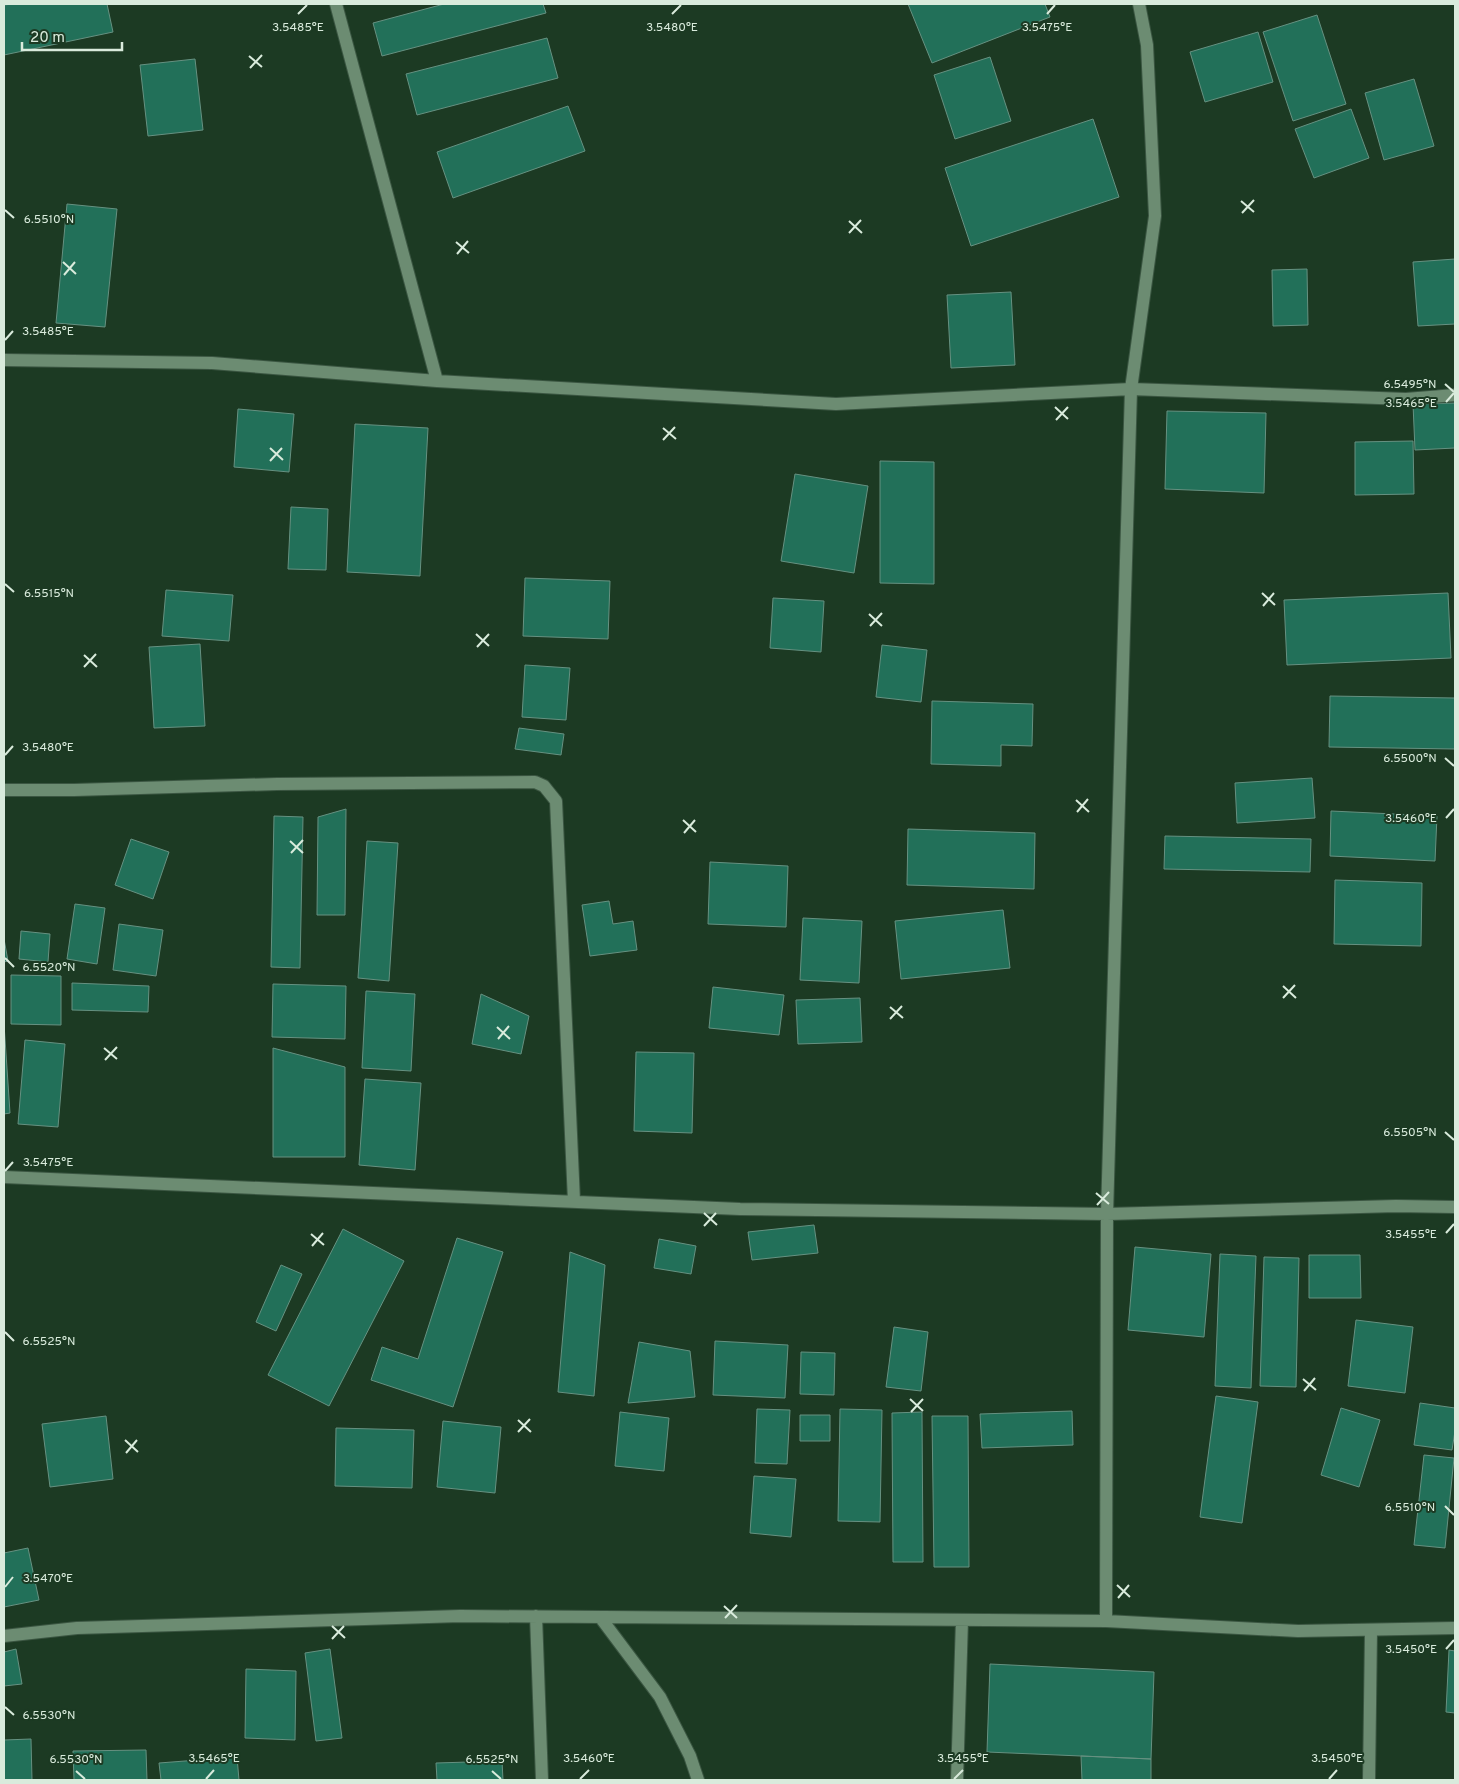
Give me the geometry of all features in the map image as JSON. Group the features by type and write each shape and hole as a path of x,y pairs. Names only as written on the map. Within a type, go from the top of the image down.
{"street":[{"path":"336,4 438,381"},
{"path":"1106,1621 1107,1214 1131,388 1155,216 1147,45 1139,4"},
{"path":"4,360 212,363 438,381 836,404 1131,388 1406,399 1455,394"},
{"path":"4,790 287,784 534,782 544,786 556,801 574,1201"},
{"path":"4,1177 740,1209 1107,1214 1455,1206"},
{"path":"536,1616 542,1780"},
{"path":"4,1636 77,1628 536,1616 1106,1621 1298,1631 1455,1628"},
{"path":"600,1617 660,1697 690,1756 698,1780"},
{"path":"957,1780 962,1620"},
{"path":"1369,1780 1371,1630"}],"building":[{"path":"107,4 113,32 4,55 4,5"},
{"path":"444,4 543,4 546,13 382,56 373,23"},
{"path":"908,4 1045,4 1050,17 932,63"},
{"path":"1317,15 1346,104 1293,121 1263,32"},
{"path":"1258,32 1273,82 1205,102 1190,52"},
{"path":"547,38 558,78 417,115 406,74"},
{"path":"990,57 1011,121 955,139 934,75"},
{"path":"195,59 203,130 148,136 140,65"},
{"path":"1414,79 1434,146 1384,160 1365,93"},
{"path":"568,106 585,151 453,198 437,152"},
{"path":"1351,109 1369,158 1314,178 1295,129"},
{"path":"1093,119 1119,197 971,246 945,168"},
{"path":"67,204 117,209 105,327 56,323"},
{"path":"1455,259 1455,324 1418,326 1413,262"},
{"path":"1307,269 1308,325 1273,326 1272,270"},
{"path":"1011,292 1015,365 951,368 947,295"},
{"path":"1455,403 1455,448 1415,450 1413,404"},
{"path":"238,409 294,414 289,472 234,467"},
{"path":"1167,411 1266,413 1264,493 1165,489"},
{"path":"355,424 428,428 420,576 347,572"},
{"path":"1413,441 1414,494 1355,495 1355,442"},
{"path":"880,461 934,462 934,584 880,583"},
{"path":"795,474 868,486 854,573 781,561"},
{"path":"291,507 328,509 326,570 288,569"},
{"path":"525,578 610,581 608,639 523,636"},
{"path":"166,590 233,595 229,641 162,636"},
{"path":"1448,593 1451,658 1287,665 1284,600"},
{"path":"773,598 824,601 821,652 770,648"},
{"path":"200,644 205,726 154,728 149,647"},
{"path":"882,645 927,650 921,702 876,697"},
{"path":"525,665 570,668 566,720 522,717"},
{"path":"1330,696 1455,698 1455,749 1329,747"},
{"path":"932,701 1033,704 1032,746 1001,745 1001,766 931,764"},
{"path":"519,728 564,734 561,755 515,749"},
{"path":"1312,778 1315,818 1237,823 1235,783"},
{"path":"346,809 345,915 317,915 318,817"},
{"path":"1331,811 1437,816 1435,861 1330,856"},
{"path":"274,816 303,817 300,968 271,967"},
{"path":"908,829 1035,833 1034,889 907,885"},
{"path":"1165,836 1311,839 1310,872 1164,869"},
{"path":"131,839 169,852 153,899 115,885"},
{"path":"367,841 398,843 389,981 358,978"},
{"path":"710,862 788,866 786,927 708,924"},
{"path":"1335,880 1422,883 1421,946 1334,944"},
{"path":"609,901 613,924 633,921 637,950 590,956 582,905"},
{"path":"75,904 105,908 97,964 67,959"},
{"path":"1003,910 1010,968 901,979 895,921"},
{"path":"803,918 862,921 859,983 800,980"},
{"path":"119,924 163,930 156,976 113,970"},
{"path":"21,931 50,934 48,962 19,959"},
{"path":"4,939 8,961 4,962"},
{"path":"11,975 61,976 61,1025 11,1024"},
{"path":"72,983 149,986 148,1012 72,1010"},
{"path":"273,984 346,986 345,1039 272,1037"},
{"path":"713,987 784,995 779,1035 709,1028"},
{"path":"366,991 415,994 411,1071 362,1068"},
{"path":"481,994 529,1016 521,1054 472,1044"},
{"path":"860,998 862,1042 798,1044 796,1000"},
{"path":"4,1024 10,1113 4,1114"},
{"path":"25,1040 65,1044 58,1127 18,1124"},
{"path":"273,1048 345,1067 345,1157 273,1157"},
{"path":"636,1052 694,1053 692,1133 634,1131"},
{"path":"365,1079 421,1083 415,1170 359,1165"},
{"path":"814,1225 818,1253 752,1260 748,1232"},
{"path":"343,1229 404,1261 329,1406 268,1375"},
{"path":"457,1238 503,1252 453,1407 371,1380 382,1347 418,1359"},
{"path":"659,1239 696,1246 691,1274 654,1268"},
{"path":"1135,1247 1211,1254 1204,1337 1128,1330"},
{"path":"570,1252 605,1265 594,1396 558,1392"},
{"path":"1220,1254 1256,1256 1251,1388 1215,1386"},
{"path":"1309,1255 1360,1255 1361,1298 1309,1298"},
{"path":"1264,1257 1299,1258 1296,1387 1260,1386"},
{"path":"281,1265 302,1274 276,1331 256,1322"},
{"path":"1356,1320 1413,1327 1405,1393 1348,1386"},
{"path":"894,1327 928,1332 921,1391 886,1387"},
{"path":"715,1341 788,1345 785,1398 713,1395"},
{"path":"639,1342 690,1351 695,1397 628,1403"},
{"path":"801,1352 835,1353 834,1395 800,1394"},
{"path":"1216,1396 1258,1402 1242,1523 1200,1517"},
{"path":"1420,1403 1455,1408 1455,1431 1452,1450 1414,1445"},
{"path":"1341,1408 1380,1420 1359,1487 1321,1475"},
{"path":"757,1409 790,1410 787,1464 755,1463"},
{"path":"840,1409 882,1410 880,1522 838,1521"},
{"path":"1072,1411 1073,1445 982,1448 980,1414"},
{"path":"620,1412 669,1418 664,1471 615,1466"},
{"path":"922,1412 923,1562 893,1562 892,1413"},
{"path":"800,1415 830,1415 830,1441 800,1441"},
{"path":"106,1416 113,1479 50,1487 42,1424"},
{"path":"932,1416 968,1416 969,1567 934,1567"},
{"path":"443,1421 501,1427 495,1493 437,1487"},
{"path":"336,1428 414,1430 412,1488 335,1486"},
{"path":"1424,1455 1454,1458 1445,1548 1414,1545"},
{"path":"754,1476 796,1479 791,1537 750,1533"},
{"path":"28,1548 39,1600 4,1607 4,1553"},
{"path":"16,1649 22,1684 4,1686 4,1652"},
{"path":"330,1649 342,1738 316,1741 305,1653"},
{"path":"1449,1650 1455,1651 1455,1713 1446,1712"},
{"path":"990,1664 1154,1672 1151,1759 987,1752"},
{"path":"246,1669 296,1671 295,1740 245,1738"},
{"path":"31,1739 32,1780 4,1780 4,1740"},
{"path":"146,1750 147,1780 74,1780 73,1751"},
{"path":"1081,1756 1151,1759 1151,1780 1082,1780"},
{"path":"237,1757 239,1780 161,1780 159,1763"},
{"path":"502,1761 503,1780 437,1780 436,1763"}]}
